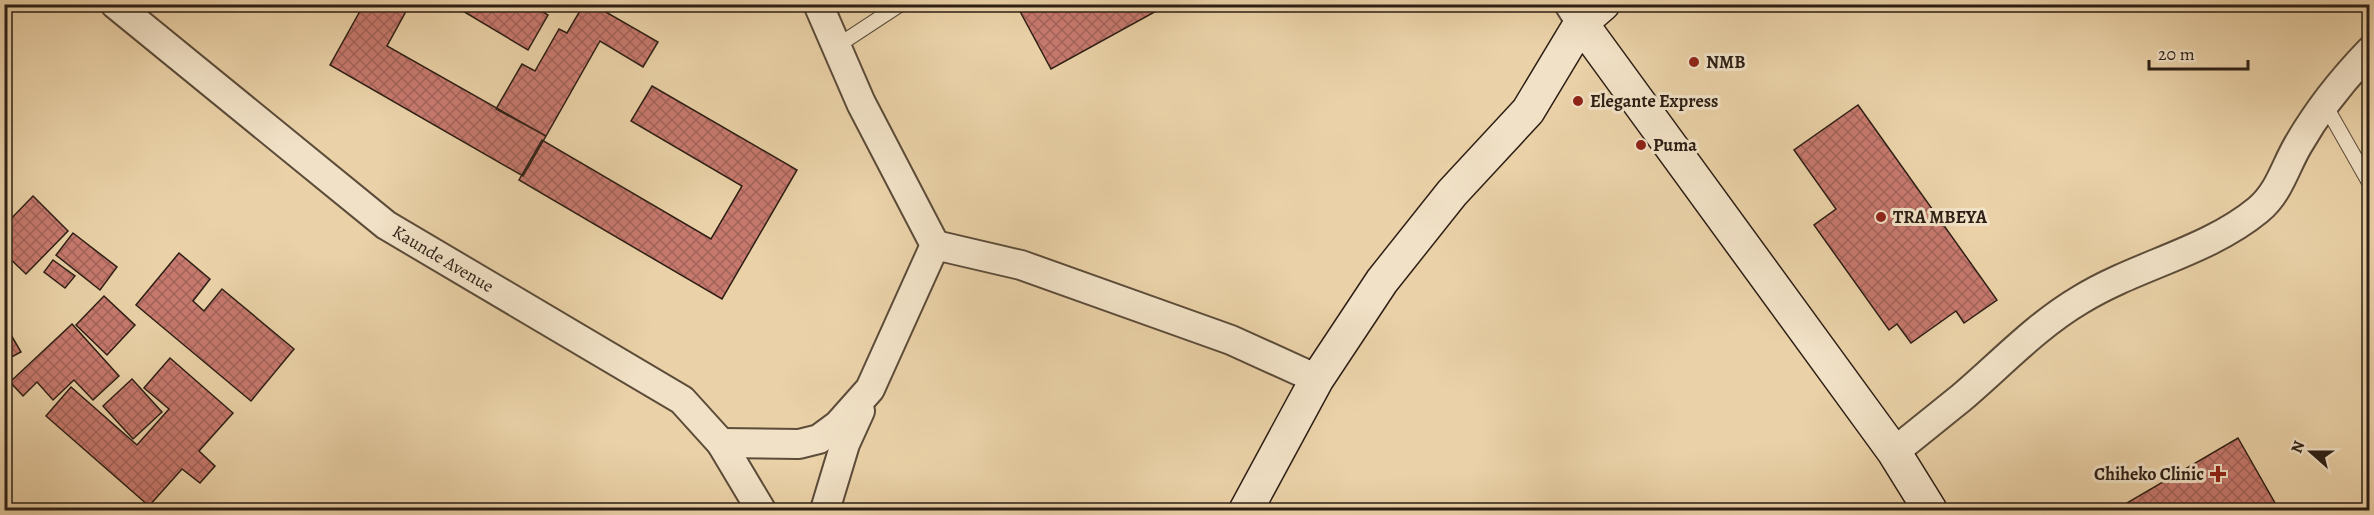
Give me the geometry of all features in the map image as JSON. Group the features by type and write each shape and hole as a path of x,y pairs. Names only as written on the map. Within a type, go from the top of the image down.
{"street":[{"name":"Kaunde Avenue","path":"115,4 386,225 682,400 721,443 761,510"},
{"path":"818,4 861,103 935,244 1021,265 1231,340 1317,379"},
{"path":"1246,510 1317,379 1389,273 1452,193 1528,111 1584,11 1894,452 1930,510"},
{"path":"1894,452 1962,397 2003,358 2079,300 2229,230 2259,209 2275,192 2297,146 2324,103 2347,74 2370,51"},
{"path":"825,510 845,444 935,244"},
{"path":"721,443 799,444 819,439 838,425 870,389"}],"lane":[{"path":"837,46 901,4"},
{"path":"2324,103 2370,184"}],"building":[{"path":"364,4 410,4 387,46 546,136 523,176 330,65"},
{"path":"451,4 530,4 548,15 528,50"},
{"path":"584,4 608,4 604,11 658,42 643,67 600,41 546,136 496,109 522,64 535,71 559,29 567,33"},
{"path":"1016,4 1169,4 1051,69"},
{"path":"652,86 797,170 722,299 519,180 542,140 711,239 742,186 631,121"},
{"name":"TRA MBEYA","path":"1858,105 1997,300 1964,323 1956,311 1911,343 1897,324 1889,330 1814,225 1836,209 1794,150"},
{"path":"33,196 68,231 26,274 4,253 4,226"},
{"path":"73,233 117,267 100,290 56,255"},
{"path":"179,253 210,279 193,301 204,311 222,289 294,349 251,401 136,305"},
{"path":"53,260 75,276 65,288 44,272"},
{"path":"104,296 135,325 107,355 76,325"},
{"path":"4,323 21,352 4,361"},
{"path":"72,324 119,376 93,400 74,380 53,400 37,382 23,396 10,382"},
{"path":"170,358 233,413 199,451 215,466 200,483 182,469 149,506 46,416 71,387 137,445 169,409 144,388"},
{"path":"132,379 162,412 133,439 103,406"},
{"name":"Chiheko Clinic","path":"2238,438 2279,510 2115,510"}],"place":[{"name":"NMB","path":"1694,62"},
{"name":"Elegante Express","path":"1578,101"},
{"name":"Puma","path":"1641,145"},
{"name":"TRA MBEYA","path":"1881,217"},
{"name":"Chiheko Clinic","path":"2218,474"}]}
